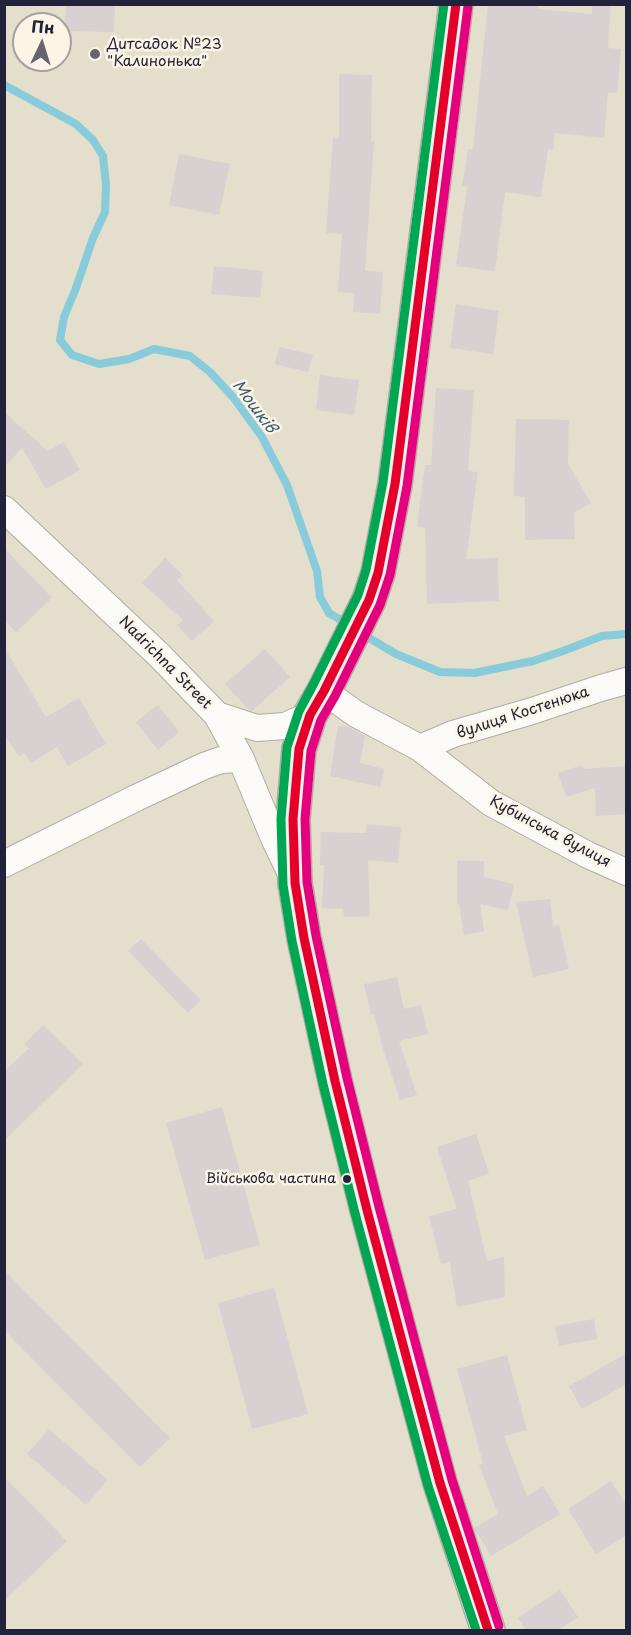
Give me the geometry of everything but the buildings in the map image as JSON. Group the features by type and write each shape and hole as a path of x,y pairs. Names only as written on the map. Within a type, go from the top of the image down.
{"main road":[{"path":"456,4 395,484 378,573 369,600 317,703 299,749 293,819 295,883 306,949 335,1081 440,1483 488,1630"}],"street":[{"name":"Nadrichna Street","path":"4,509 159,655 217,715 241,759 295,883"},
{"name":"вулиця Костенюка","path":"420,748 453,734 627,681"},
{"path":"217,715 257,728 285,726 317,703"},
{"name":"Кубинська вулиця","path":"317,703 356,714 420,748 491,803 588,855 627,872"},
{"path":"4,864 204,766 221,760 241,759"}],"waterway":[{"name":"Мошків","path":"4,85 76,124 93,140 103,156 106,185 105,212 64,317 60,340 72,355 99,364 129,359 154,349 190,356 210,372 233,397 262,437 287,485 317,571 320,597 329,613 349,625"},
{"name":"Мошків","path":"361,633 396,654 440,672 474,673 533,661 602,636 626,634"}],"transit line":[{"path":"444,4 383,482 366,570 358,595 299,711 287,747 281,819 283,885 292,941 323,1084 428,1486 476,1630"},
{"path":"456,4 395,484 378,573 369,600 310,715 299,749 293,819 295,883 304,938 335,1081 440,1483 488,1630"},
{"path":"468,6 407,486 390,575 380,605 321,720 311,751 305,819 307,882 316,936 347,1078 452,1480 499,1626"}],"place":[{"name":"Дитсадок №23 \"Калинонька\"","path":"95,54"},
{"name":"Військова частина","path":"347,1179"}]}
